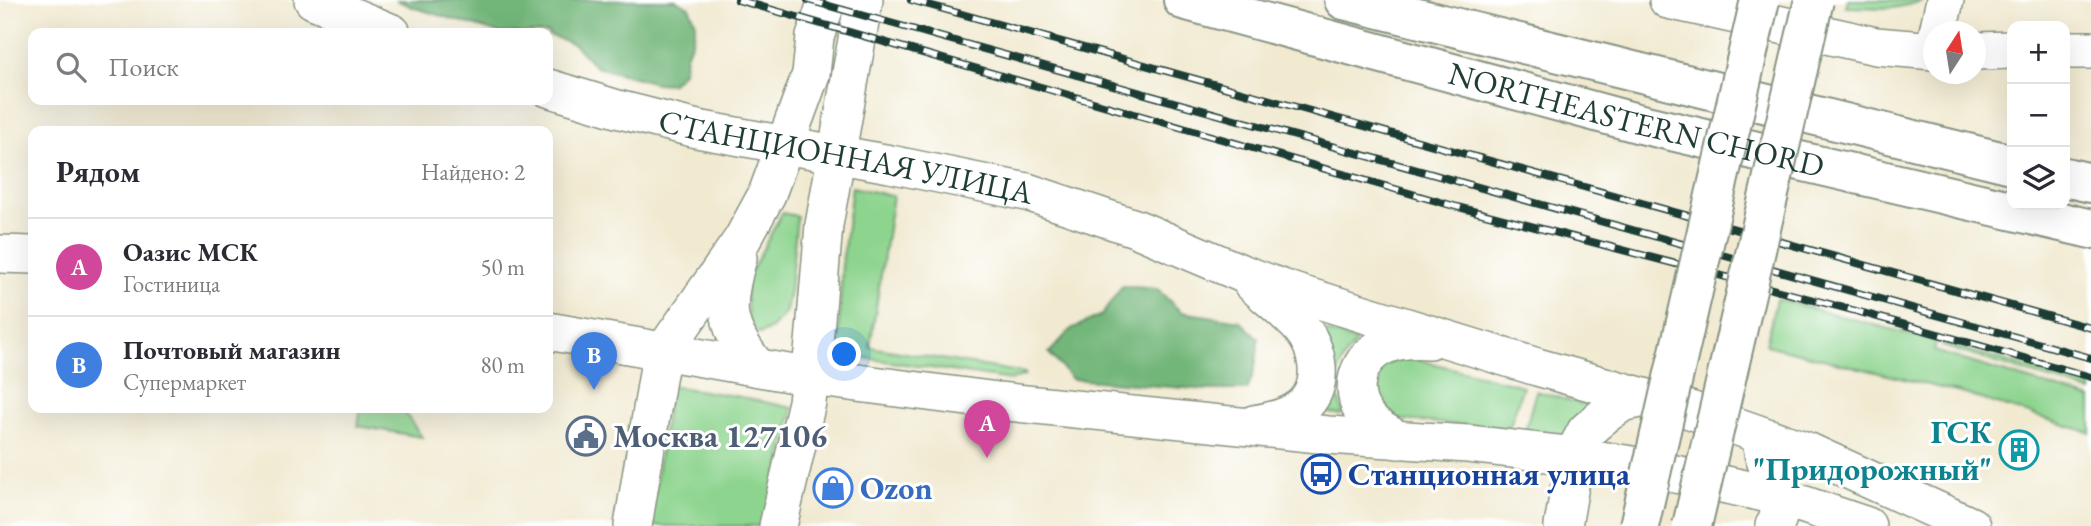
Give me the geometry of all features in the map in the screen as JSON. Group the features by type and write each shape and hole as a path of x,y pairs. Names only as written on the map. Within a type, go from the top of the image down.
{"main road":[{"path":"313,0 380,28"},
{"path":"633,526 664,351 742,240 767,194 811,74 815,37 827,0"},
{"path":"778,526 807,402 825,216 864,0"},
{"name":"NORTHEASTERN CHORD","path":"1183,0 1637,123 2091,229"},
{"name":"NORTHEASTERN CHORD","path":"1344,0 2007,163"},
{"path":"1668,0 1876,46 1923,50"},
{"path":"1639,526 1760,0"},
{"path":"1692,526 1814,0"},
{"path":"1940,21 1945,0"},
{"path":"2070,50 2091,50"},
{"path":"1986,51 2007,51"},
{"name":"СТАНЦИОННАЯ УЛИЦА","path":"553,90 697,130 1027,192 1135,228 1293,292 1690,410 1841,465 1970,526"},
{"path":"2070,178 2091,183"},
{"path":"742,240 730,286 729,313 735,336 757,367"},
{"path":"0,254 28,256"},
{"path":"1231,426 1257,424 1294,412 1306,403 1317,377 1313,349 1300,327 1241,273"},
{"path":"757,367 785,350 800,331 817,299"},
{"path":"553,332 811,377 998,401 1231,426 1468,444 1575,456 1638,466 1776,511 1867,526"},
{"path":"1398,440 1370,421 1362,410 1356,394 1360,367 1367,357 1389,343 1408,339 1451,340"},
{"path":"1563,526 1575,456 1586,431 1622,403 1646,398"},
{"path":"1762,436 1776,511"}],"green space":[{"path":"396,0 676,0 689,7 696,23 683,72 671,84 656,83 596,67 574,44 553,37 553,28 482,28"},
{"path":"1848,0 1922,0 1893,8 1846,7"},
{"path":"852,187 893,196 870,347 1025,375 1011,380 852,356 851,352 838,349 842,264"},
{"path":"782,213 797,216 790,291 782,317 770,329 760,334 748,322 746,281"},
{"path":"1122,286 1157,289 1181,312 1240,321 1258,338 1256,365 1247,390 1209,390 1072,379 1049,353 1071,329 1102,315"},
{"path":"1776,299 1936,341 1934,351 2091,399 2091,433 1965,394 1766,345"},
{"path":"1325,331 1356,341 1342,362 1338,375 1337,390 1343,411 1341,415 1317,411"},
{"path":"1943,343 2091,385 2091,392 1942,346"},
{"path":"1407,357 1523,386 1509,429 1390,418 1372,406 1371,369"},
{"path":"670,386 793,408 766,526 649,526"},
{"path":"1536,391 1591,407 1567,439 1525,431"},
{"path":"360,413 405,413 422,437 358,426"}],"railway":[{"path":"738,0 1454,206 1856,311 2091,377"},
{"path":"808,0 2091,358"},
{"path":"911,0 2091,328"}],"place":[{"name":"Почтовый магазин","path":"594,390"},
{"name":"Москва 127106","path":"586,436"},
{"name":"ГСК \"Придорожный\"","path":"2019,450"},
{"name":"Оазис МСК","path":"987,458"},
{"name":"Станционная улица","path":"1321,474"},
{"name":"Ozon","path":"833,488"}]}
